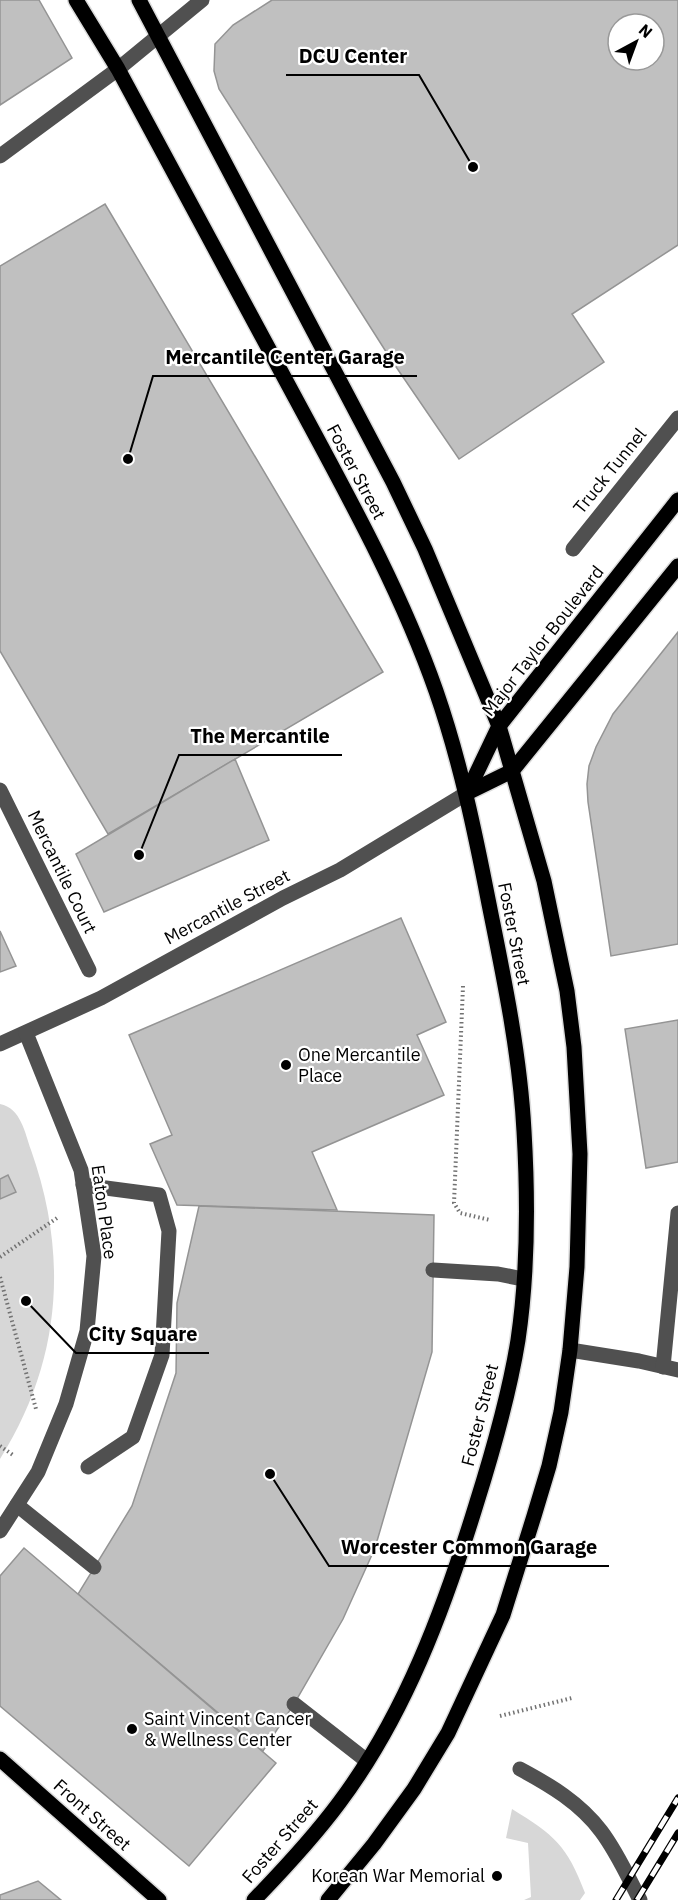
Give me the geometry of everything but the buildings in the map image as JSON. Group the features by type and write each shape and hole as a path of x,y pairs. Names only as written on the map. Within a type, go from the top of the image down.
{"main road":[{"name":"Foster Street","path":"76,0 118,69 365,529 436,690 467,793 495,931 517,1060 524,1127 526,1196 518,1338 503,1412 466,1538 442,1607 412,1678 381,1739 367,1761 342,1799 302,1850 254,1900"},
{"name":"Foster Street","path":"140,0 393,482 425,549 499,726 544,881 567,991 573,1047 580,1154 577,1267 570,1350 561,1412 549,1466 520,1564 502,1615 448,1733 414,1789 374,1844 328,1900"},
{"name":"Major Taylor Boulevard","path":"467,793 499,726 678,500"},
{"path":"467,793 512,771 678,566"},
{"name":"Front Street","path":"0,1759 159,1900"}],"street":[{"path":"0,156 118,69 202,0"},
{"name":"Truck Tunnel","path":"573,549 678,418"},
{"name":"Mercantile Court","path":"0,790 89,970"},
{"name":"Mercantile Street","path":"0,1044 101,998 283,898 340,870 467,793"},
{"name":"Eaton Place","path":"0,1531 38,1472 66,1404 87,1330 94,1256 81,1170 26,1034"},
{"path":"83,1185 159,1195 169,1232 162,1355 133,1437 88,1467"},
{"path":"570,1350 671,1368 678,1213"},
{"path":"433,1270 498,1274 523,1279"},
{"path":"17,1505 94,1567"},
{"path":"294,1704 367,1761"},
{"path":"520,1769 548,1784 576,1805 600,1830 640,1900"}],"path":[{"path":"463,986 454,1203 460,1214 490,1220"},
{"path":"0,1257 57,1218"},
{"path":"0,1277 36,1409"},
{"path":"0,1446 13,1455"},
{"path":"500,1716 572,1698"}],"shaded area":[{"path":"0,1104 13,1110 27,1136 43,1190 51,1230 54,1269 53,1308 47,1347 36,1385 0,1459"},
{"path":"512,1809 549,1834 565,1852 585,1893 580,1900 524,1900 531,1897 528,1843 506,1838"}],"railway":[{"path":"616,1900 678,1798"},
{"path":"637,1900 678,1833"}],"place":[{"name":"DCU Center","path":"473,167"},
{"name":"Mercantile Center Garage","path":"128,459"},
{"name":"The Mercantile","path":"139,855"},
{"name":"One Mercantile Place","path":"286,1065"},
{"name":"City Square","path":"26,1301"},
{"name":"Worcester Common Garage","path":"270,1474"},
{"name":"Saint Vincent Cancer & Wellness Center","path":"132,1729"},
{"name":"Korean War Memorial","path":"497,1876"}]}
